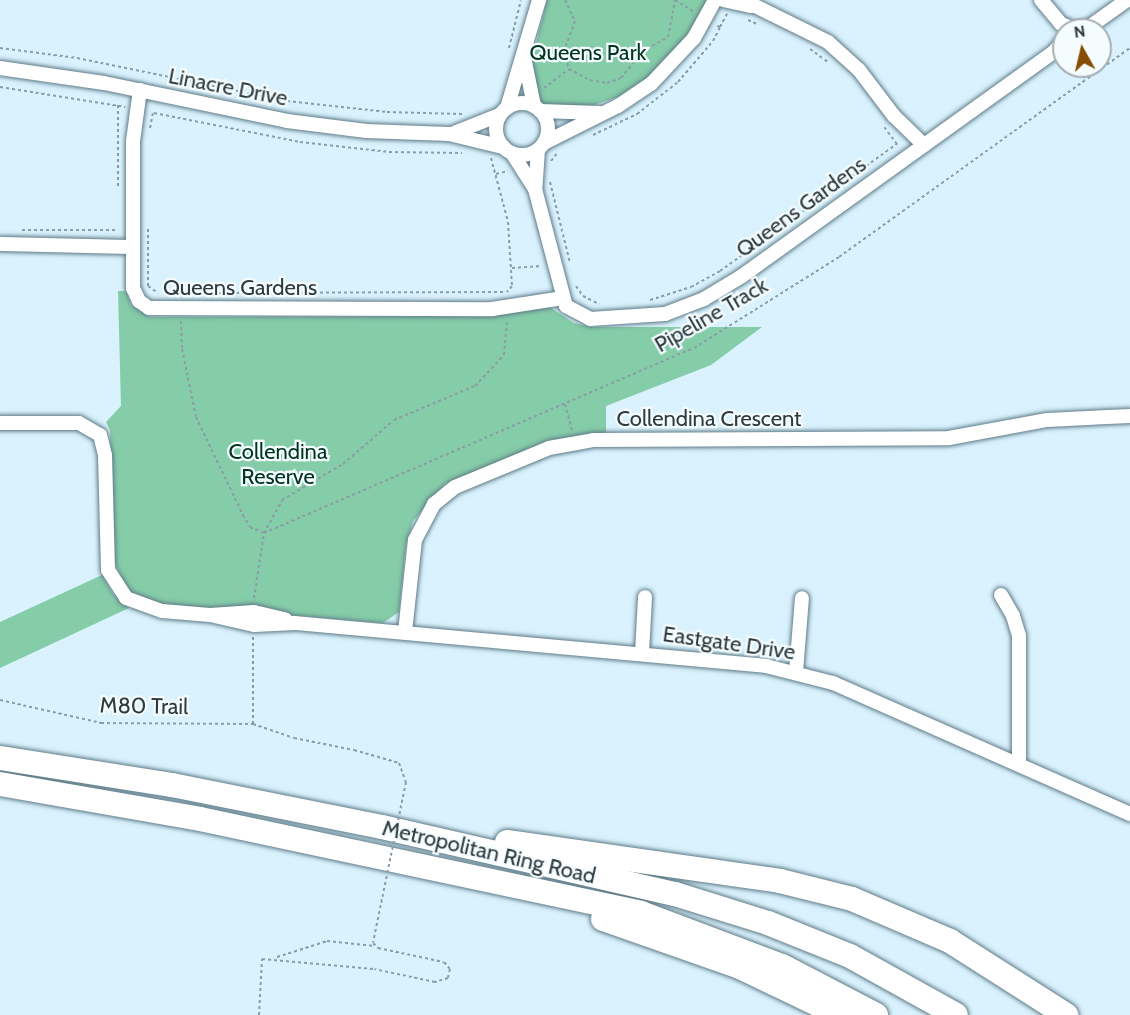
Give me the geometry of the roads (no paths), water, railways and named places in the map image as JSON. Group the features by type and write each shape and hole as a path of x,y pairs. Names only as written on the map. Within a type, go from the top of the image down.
{"highway":[{"name":"Metropolitan Ring Road","path":"0,758 172,784 382,827 720,907 850,956 956,1015"},
{"name":"Metropolitan Ring Road","path":"0,784 166,813 600,904 688,928 782,966 876,1015"},
{"path":"382,827 615,856 827,891 892,914 950,941 1066,1015"},
{"path":"475,877 692,948 791,989 840,1015"}],"street":[{"path":"536,189 496,132 524,57 539,0"},
{"path":"507,150 530,154 634,97 668,70 705,20 715,0"},
{"path":"723,0 747,3 790,21 828,42 859,70 918,149"},
{"path":"1041,0 1058,18"},
{"path":"1102,18 1127,0"},
{"name":"Queens Gardens","path":"1045,57 1052,48"},
{"name":"Queens Gardens","path":"140,90 132,141 133,288 139,301 156,309 512,306 561,293 572,312 590,319 630,319 684,308 742,276 1052,50"},
{"path":"524,57 537,109 548,126 541,146 536,189 561,293"},
{"name":"Linacre Drive","path":"0,68 140,90 327,127 449,134 482,147 507,150"},
{"path":"503,112 520,103 537,109 602,113"},
{"name":"Linacre Drive","path":"449,134 481,125 503,112"},
{"path":"0,244 133,243"},
{"name":"Collendina Crescent","path":"405,632 415,540 434,504 470,480 575,442 933,439 974,436 1058,418 1130,416"},
{"name":"Eastgate Drive","path":"0,423 79,423 96,430 105,454 106,556 113,581 126,598 147,608 740,662 796,672 833,683 1130,814"},
{"path":"1001,595 1013,616 1019,636 1018,764"},
{"path":"642,653 645,597"},
{"path":"796,672 802,598"}],"park label":[{"name":"Queens Park","path":"588,53"},
{"name":"Collendina Reserve","path":"278,464"}]}
